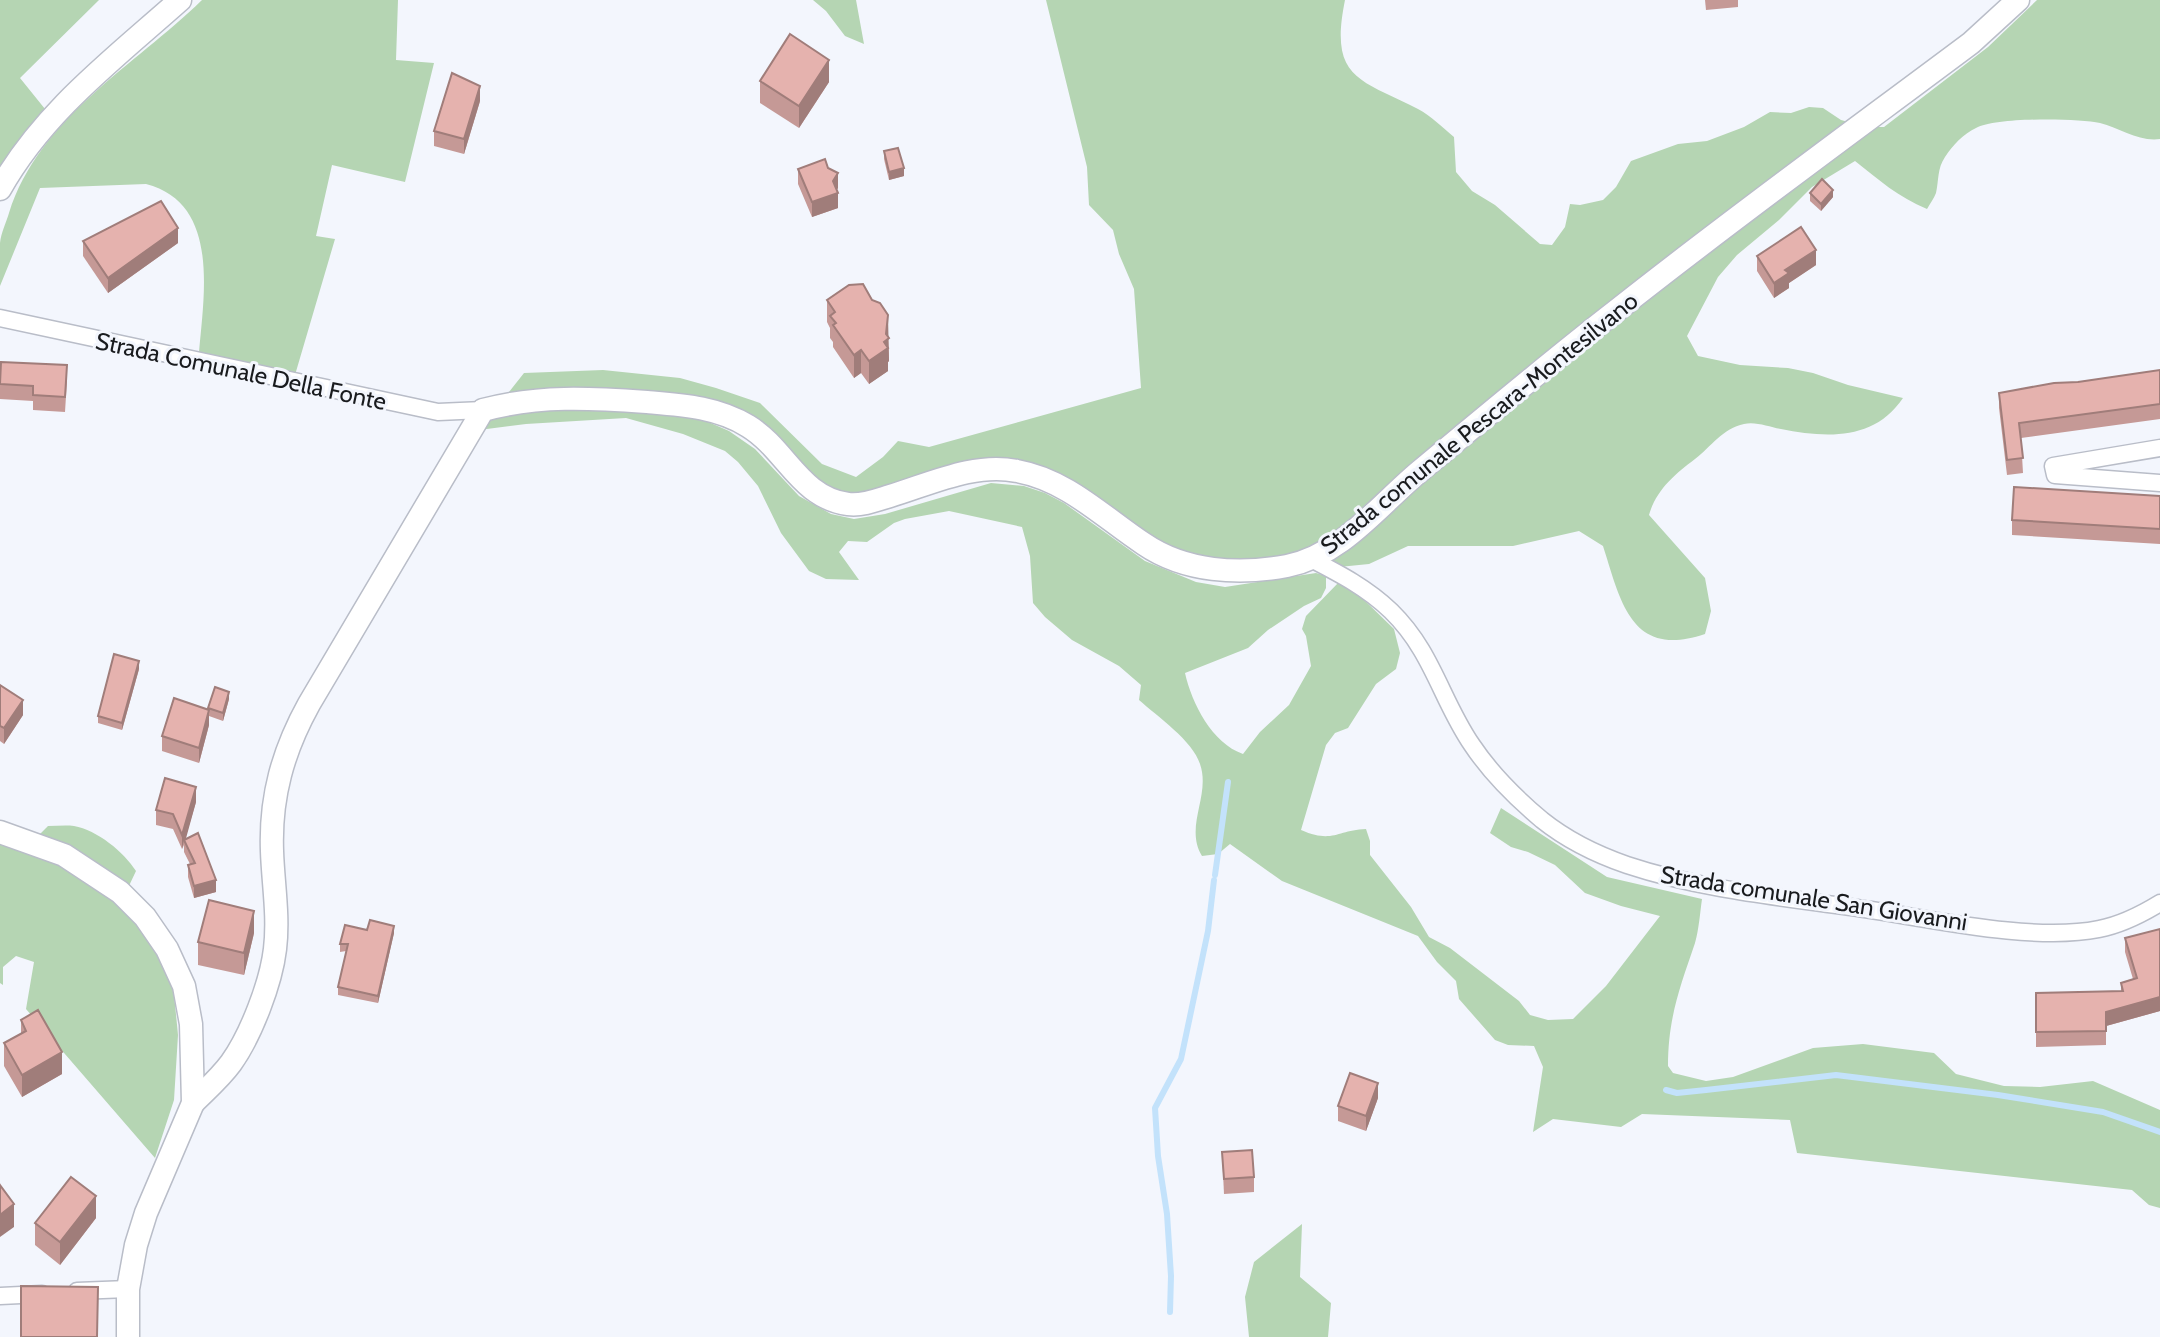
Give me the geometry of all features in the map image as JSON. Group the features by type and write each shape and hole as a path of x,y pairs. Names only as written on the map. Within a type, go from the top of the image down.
{"street":[{"path":"0,189 34,140 65,104 180,0"},
{"name":"Strada comunale Pescara-Montesilvano","path":"483,410 519,401 559,397 688,405 721,413 750,427 773,446 807,486 829,500 853,505 963,474 998,468 1012,469 1040,477 1080,497 1146,546 1189,564 1237,571 1281,567 1311,559 1332,548 1353,531 1424,468 1617,310 1971,43 2018,0"},
{"name":"Strada Comunale Della Fonte","path":"0,318 438,412 483,410"},
{"path":"128,1337 128,1289 132,1258 143,1222 193,1103 235,1057 255,1014 272,965 276,929 273,805 288,747 309,704 483,410"},
{"path":"2160,448 2053,466 2055,475 2160,483"},
{"name":"Strada comunale San Giovanni","path":"1311,559 1364,587 1415,638 1435,670 1472,745 1503,783 1543,820 1579,844 1626,864 1674,878 1781,896 2033,932 2100,929 2160,903"},
{"path":"0,832 64,855 120,892 145,917 167,949 184,986 191,1024 193,1103"},
{"path":"0,1296 128,1289"}],"green space":[{"path":"0,0 99,0 20,78 45,109 0,170"},
{"path":"202,0 398,0 396,60 434,63 405,182 332,165 316,236 335,239 295,375 199,352 204,278 197,230 186,210 170,194 146,184 40,188 0,286 2,232 23,179 42,149 91,96"},
{"path":"813,0 856,0 864,44 845,36 826,11"},
{"path":"1046,0 1345,0 1341,46 1353,73 1423,112 1454,137 1456,172 1472,191 1495,205 1540,244 1552,245 1565,227 1570,204 1603,200 1616,187 1631,161 1678,144 1707,141 1744,127 1770,112 1791,113 1809,107 1823,108 1841,120 1867,127 1884,127 1988,47 2037,0 2160,0 2160,139 2145,138 2089,121 2056,119 1986,124 1967,133 1948,153 1941,166 1936,193 1927,209 1898,194 1855,161 1812,187 1737,255 1718,277 1687,336 1698,356 1740,365 1813,373 1903,398 1878,422 1848,433 1815,434 1753,423 1737,426 1723,434 1667,483 1649,515 1705,578 1711,611 1705,634 1680,640 1660,639 1645,632 1624,605 1603,546 1579,531 1513,546 1408,546 1369,564 1339,567 1196,559 1161,544 1005,460 852,500 837,497 749,421 690,414 729,431 755,449 799,496 831,514 854,519 885,514 991,483 1024,486 1064,503 1145,561 1196,582 1225,587 1316,573 1326,576 1326,588 1321,598 1268,630 1248,648 1185,673 1205,721 1222,741 1243,754 1260,732 1289,705 1311,666 1302,629 1306,616 1339,582 1357,593 1394,629 1400,653 1396,669 1376,684 1348,728 1335,733 1326,745 1301,830 1328,836 1366,829 1370,855 1411,907 1429,937 1450,948 1519,1001 1530,1015 1548,1020 1573,1019 1606,986 1660,916 1585,893 1555,865 1511,847 1490,833 1501,808 1607,877 1702,899 1696,938 1673,1018 1668,1066 1673,1073 1706,1081 1733,1077 1813,1048 1863,1044 1934,1053 1956,1074 2004,1086 2040,1087 2093,1081 2160,1110 2160,1208 2149,1205 2132,1190 1797,1153 1790,1120 1642,1114 1621,1127 1553,1119 1533,1132 1543,1067 1534,1046 1508,1045 1495,1040 1459,999 1456,981 1418,936 1282,881 1230,844 1218,854 1202,856 1197,845 1196,822 1203,776 1196,755 1174,729 1139,700 1141,685 1119,666 1072,640 1033,603 1030,556 1022,527 949,511 905,519 867,542 848,541 839,552 859,580 826,579 809,571 781,533 758,486 725,451 683,434 626,418 479,430 524,373 603,370 680,378 760,403 822,464 856,477 898,441 929,447 1141,388 1134,289 1113,230 1089,205 1087,167"},
{"path":"48,826 74,826 92,832 117,849 131,864 136,871 127,890 173,984 178,1035 174,1100 155,1158 26,1009 34,962 16,956 3,967 3,985 0,983 0,840 38,836"},
{"path":"1302,1224 1300,1277 1331,1303 1328,1337 1249,1337 1245,1297 1254,1262"}],"building":[{"path":"790,34 829,60 799,106 760,81"},
{"path":"452,73 480,86 464,139 434,131"},
{"path":"898,148 904,168 889,172 884,151"},
{"path":"825,159 828,168 838,173 833,181 838,193 812,202 798,169"},
{"path":"1822,179 1833,190 1821,204 1810,193"},
{"path":"161,201 178,228 108,278 83,241"},
{"path":"1801,227 1816,250 1785,270 1789,273 1774,283 1757,256"},
{"path":"863,284 872,300 880,303 888,315 886,334 889,338 884,342 888,348 869,361 861,350 854,355 833,325 836,323 830,316 835,312 827,300 849,285"},
{"path":"1,362 67,365 65,397 33,395 33,386 0,384"},
{"path":"2160,370 2160,404 2019,423 2023,458 2007,460 1999,393"},
{"path":"2014,487 2160,496 2160,529 2012,520"},
{"path":"114,654 139,661 122,723 98,716"},
{"path":"0,685 23,700 4,728 0,726"},
{"path":"215,687 229,692 223,713 208,708"},
{"path":"174,698 209,710 199,748 162,736"},
{"path":"165,778 196,787 182,835 173,814 156,810"},
{"path":"198,833 216,880 194,886 188,865 195,863 184,840"},
{"path":"209,900 254,911 244,953 198,942"},
{"path":"370,920 394,926 378,996 338,987 348,944 340,944 345,925 367,930"},
{"path":"2160,929 2160,997 2106,1012 2106,1031 2036,1032 2036,993 2123,991 2121,983 2137,978 2125,938"},
{"path":"38,1010 62,1052 22,1075 4,1043 26,1031 21,1020"},
{"path":"1350,1073 1378,1083 1366,1116 1338,1106"},
{"path":"1252,1150 1254,1177 1224,1179 1222,1152"},
{"path":"71,1177 96,1196 60,1242 35,1223"},
{"path":"0,1185 14,1204 0,1215"},
{"path":"21,1286 98,1287 97,1337 21,1337"}],"waterway":[{"path":"1215,875 1228,782"},
{"path":"1170,1312 1167,1214 1158,1156 1155,1108 1181,1059 1208,931 1214,880"},
{"path":"1666,1090 1677,1093 1836,1075 1998,1095 2103,1112 2160,1132"}]}
